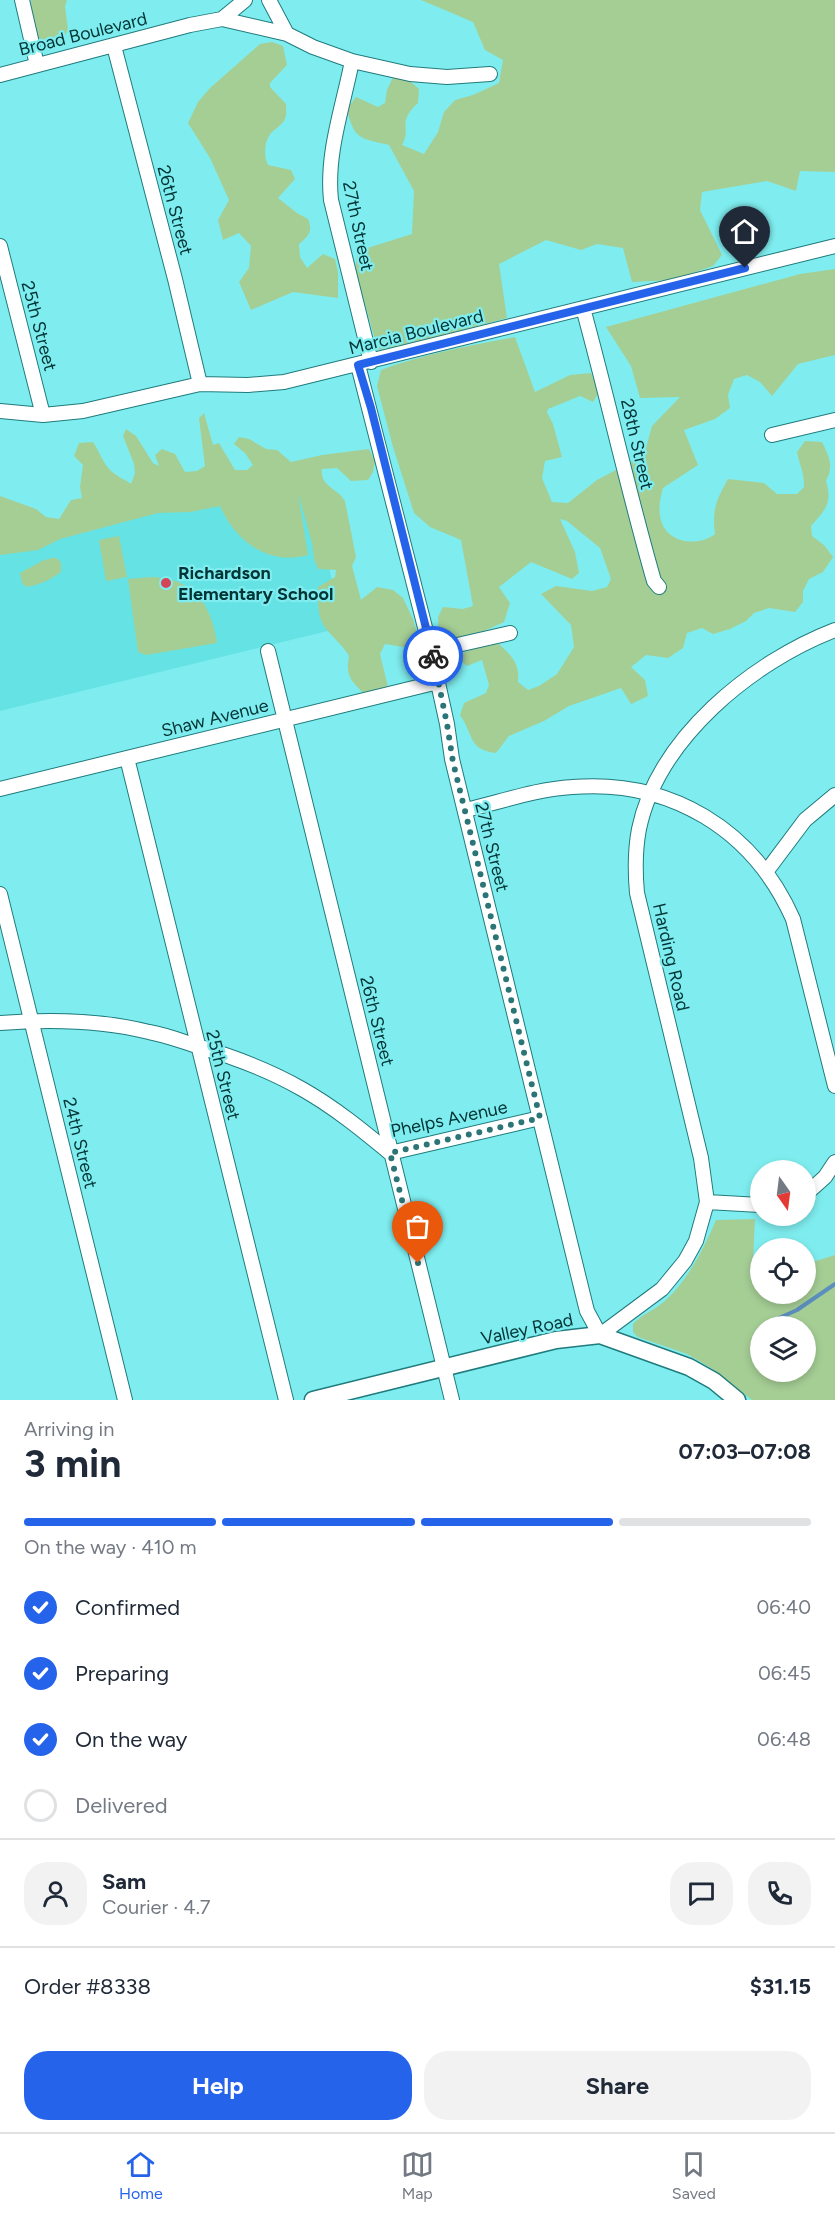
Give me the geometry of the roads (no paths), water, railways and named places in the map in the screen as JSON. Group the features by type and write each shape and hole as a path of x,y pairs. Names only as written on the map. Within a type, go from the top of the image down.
{"street":[{"path":"22,0 37,65"},
{"path":"222,20 244,0"},
{"path":"269,0 288,34"},
{"name":"Broad Boulevard","path":"0,75 190,25 222,20 288,34 313,47 352,62 447,78 490,75"},
{"name":"26th Street","path":"114,46 200,384"},
{"name":"27th Street","path":"352,62 333,145 329,182 371,408 432,651 452,759 587,1311 600,1335"},
{"name":"25th Street","path":"0,246 43,415"},
{"name":"Marcia Boulevard","path":"0,411 43,415 82,411 200,384 248,385 284,382 835,246"},
{"name":"28th Street","path":"583,308 614,422 640,534 654,581 659,587"},
{"path":"772,435 835,420"},
{"name":"Harding Road","path":"600,1335 647,1302 676,1274 696,1241 706,1202 701,1158 637,893 635,854 639,829 651,792 678,748 702,718 724,697 775,659 835,630"},
{"path":"432,651 510,633"},
{"name":"26th Street","path":"268,651 452,1400"},
{"name":"Shaw Avenue","path":"0,789 438,682"},
{"name":"25th Street","path":"127,758 286,1400"},
{"path":"465,810 570,787 606,786 651,792 694,809 725,829 766,872 786,903 793,919 835,1086"},
{"path":"766,872 805,820 835,795"},
{"name":"24th Street","path":"0,894 125,1400"},
{"name":"Phelps Avenue","path":"0,1023 31,1020 120,1026 158,1034 246,1061 303,1090 362,1129 390,1153 540,1118"},
{"path":"816,1186 825,1178 835,1162"},
{"path":"706,1202 750,1204"},
{"name":"Valley Road","path":"313,1400 556,1340 600,1335 689,1367 714,1381 737,1400"}],"waterway":[{"path":"784,1316 797,1310 835,1284"}],"place":[{"name":"Richardson Elementary School","path":"166,583"}]}
